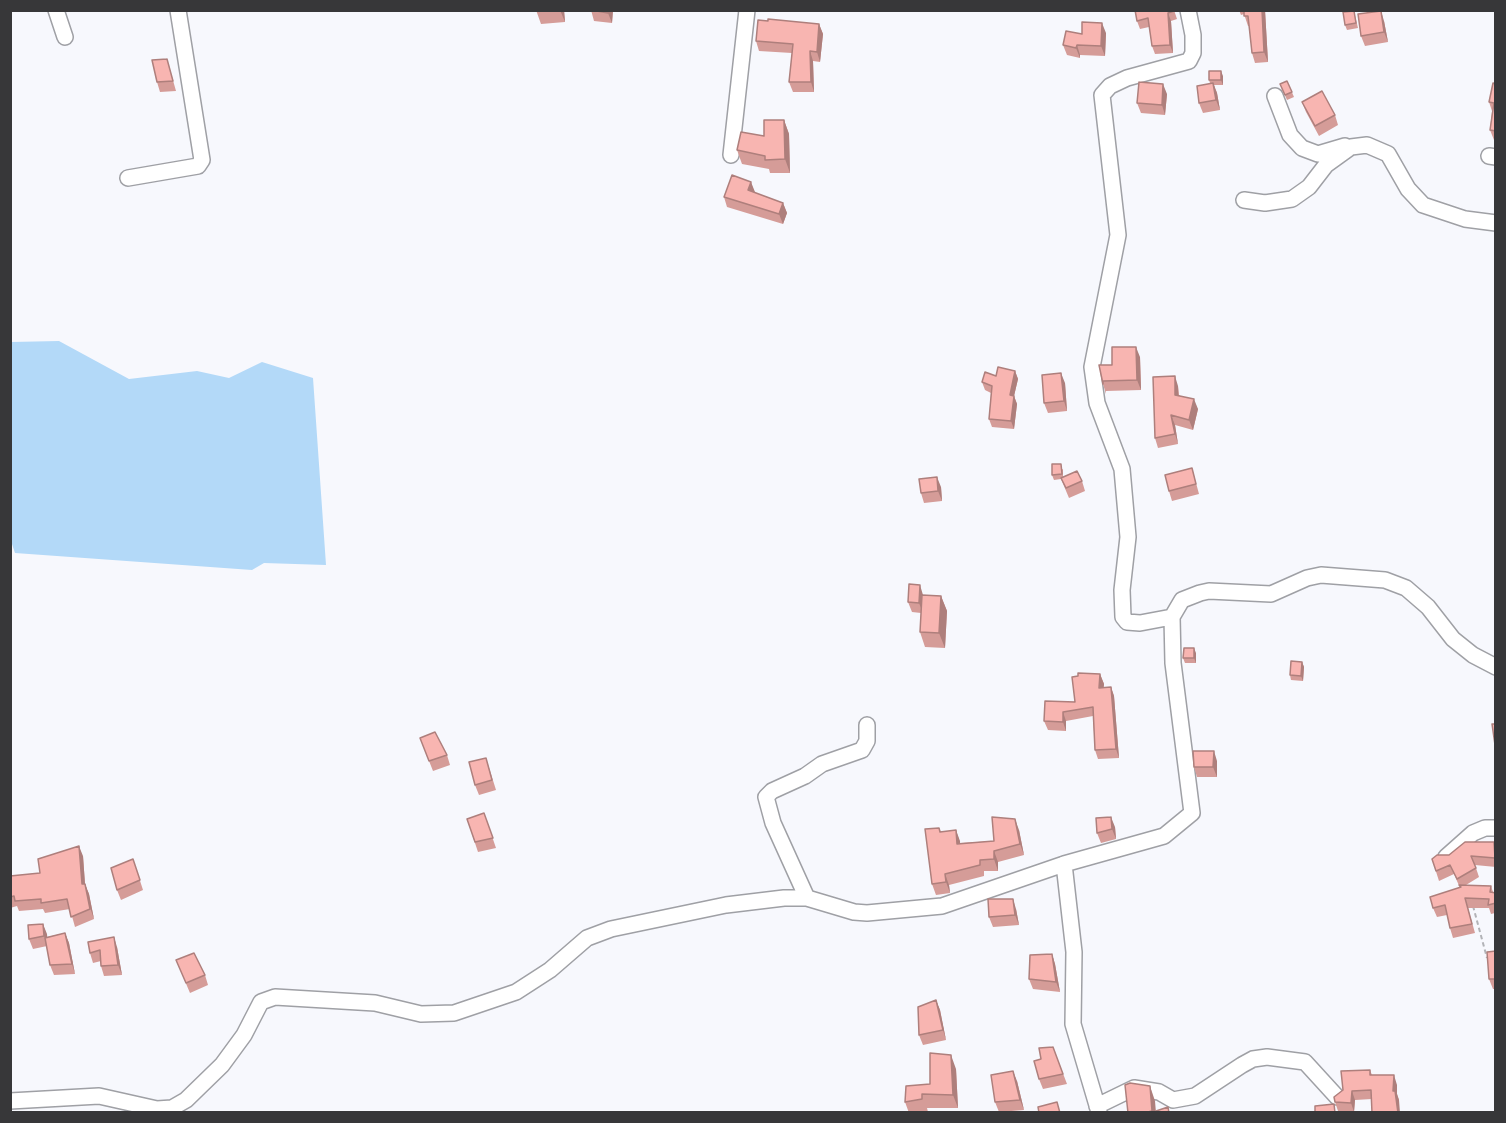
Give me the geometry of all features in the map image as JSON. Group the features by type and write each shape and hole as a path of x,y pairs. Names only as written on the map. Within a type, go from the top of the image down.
{"street":[{"path":"56,10 65,37"},
{"path":"128,178 198,166 202,160 178,10"},
{"path":"731,155 747,10"},
{"path":"1172,617 1140,623 1127,622 1123,617 1122,591 1128,537 1122,469 1097,403 1092,367 1118,235 1102,95 1104,90 1126,78 1189,60 1193,53 1193,35 1188,10"},
{"path":"1275,96 1290,135 1302,148 1318,154 1367,145 1388,154 1408,189 1424,206 1465,219 1496,223"},
{"path":"1244,200 1265,203 1292,199 1309,187 1326,165 1351,147"},
{"path":"10,1101 99,1096 157,1109 172,1108 186,1100 222,1065 244,1035 261,1002 274,996 375,1003 421,1014 454,1013 516,992 599,932 726,905 807,898 854,912 867,913 942,906 1064,864 1164,836 1192,813 1173,663 1172,617 1182,600 1209,591 1270,594 1307,578 1321,575 1372,577 1406,588 1428,607 1452,639 1473,656 1496,667"},
{"path":"807,898 773,823 766,797 771,791 811,773 822,764 862,750 867,741 867,725"},
{"path":"1446,857 1473,832 1485,828 1496,828"},
{"path":"1064,864 1074,952 1073,1024 1098,1109 1134,1088 1159,1092 1173,1100 1195,1096 1247,1062 1267,1057 1305,1062 1337,1097"}],"path":[{"path":"1472,901 1487,958"}],"water":[{"path":"59,341 129,379 197,371 229,378 262,362 313,378 326,565 264,563 252,570 15,553 10,538 11,342"}],"building":[{"path":"591,10 608,10 608,13"},
{"path":"1135,10 1174,11 1168,13 1170,45 1152,46 1148,18 1137,21"},
{"path":"1244,10 1262,10 1264,52 1252,53 1248,16 1244,16"},
{"path":"1354,11 1356,23 1345,25 1343,12"},
{"path":"1381,11 1384,32 1361,36 1358,14"},
{"path":"768,19 819,24 817,52 810,51 811,82 789,82 793,44 756,41 758,20 768,21"},
{"path":"1082,22 1102,23 1101,46 1077,45 1076,48 1063,45 1066,31 1082,34"},
{"path":"167,59 173,81 157,82 152,60"},
{"path":"1209,71 1221,71 1221,80 1209,80"},
{"path":"1287,81 1292,92 1285,95 1280,84"},
{"path":"1139,82 1163,84 1162,105 1137,103"},
{"path":"1213,83 1216,100 1199,103 1197,86"},
{"path":"1493,83 1496,84 1496,131 1490,130 1494,103 1489,102"},
{"path":"1322,91 1335,115 1315,126 1302,102"},
{"path":"764,120 784,120 785,159 765,160 765,156 737,150 741,132 764,136"},
{"path":"732,175 751,182 748,190 783,203 779,214 724,197"},
{"path":"1112,347 1136,347 1137,380 1103,381 1103,384 1099,365 1112,365"},
{"path":"998,367 1015,371 1010,395 1014,396 1011,421 989,419 992,386 982,382 985,372 996,376"},
{"path":"1061,373 1064,401 1044,403 1042,375"},
{"path":"1175,376 1175,395 1194,399 1189,420 1171,415 1175,434 1155,438 1153,377"},
{"path":"1052,464 1061,464 1062,474 1052,475"},
{"path":"1192,468 1196,484 1169,491 1165,475"},
{"path":"1077,471 1082,481 1066,488 1061,478"},
{"path":"937,477 938,491 921,493 919,479"},
{"path":"909,584 920,585 919,603 908,602"},
{"path":"922,595 941,596 939,633 920,632"},
{"path":"1184,648 1194,648 1194,658 1183,658"},
{"path":"1291,661 1302,662 1301,676 1290,675"},
{"path":"1078,673 1100,674 1099,688 1111,687 1116,749 1095,750 1093,707 1063,712 1063,722 1044,721 1045,701 1075,702 1072,677 1078,676"},
{"path":"1492,724 1496,724 1496,752"},
{"path":"435,732 447,755 429,761 420,738"},
{"path":"1193,751 1214,751 1213,767 1194,767"},
{"path":"486,758 492,780 475,785 469,762"},
{"path":"484,813 493,838 475,842 467,819"},
{"path":"992,817 1015,819 1020,844 994,851 994,859 980,860 980,865 945,874 946,882 932,884 925,829 939,828 940,832 956,830 957,844 994,841"},
{"path":"1111,817 1112,829 1097,833 1096,818"},
{"path":"1465,842 1494,842 1495,858 1471,856 1476,868 1457,879 1450,865 1436,871 1432,859 1437,855 1449,855"},
{"path":"79,846 82,884 85,884 90,909 71,917 67,899 41,903 41,899 15,901 14,896 10,897 10,876 40,873 38,859"},
{"path":"133,859 140,880 117,890 111,868"},
{"path":"1459,885 1491,886 1490,892 1496,893 1496,903 1488,905 1489,899 1465,898 1472,924 1450,928 1445,905 1433,908 1430,897 1461,887"},
{"path":"988,899 1013,899 1015,915 989,917"},
{"path":"43,924 44,936 29,939 28,925"},
{"path":"65,933 72,964 50,965 45,938"},
{"path":"114,937 118,965 101,966 100,950 90,953 88,942"},
{"path":"1496,951 1496,979 1489,979 1487,952"},
{"path":"194,953 205,975 186,983 176,960"},
{"path":"1052,954 1056,982 1029,979 1030,955"},
{"path":"936,1000 943,1030 919,1035 918,1007"},
{"path":"1053,1047 1063,1074 1039,1079 1034,1061 1041,1059 1039,1048"},
{"path":"930,1053 951,1055 953,1095 922,1094 922,1099 905,1102 906,1086 930,1084"},
{"path":"1370,1070 1370,1075 1394,1075 1393,1091 1395,1091 1398,1113 1372,1113 1371,1090 1352,1091 1351,1103 1335,1102 1334,1097 1343,1090 1341,1071"},
{"path":"1013,1071 1020,1100 995,1102 991,1075"},
{"path":"1130,1083 1150,1086 1152,1111 1128,1113 1125,1085"},
{"path":"1057,1102 1060,1113 1039,1113 1038,1107"},
{"path":"1334,1104 1335,1113 1315,1113 1315,1106"},
{"path":"1168,1107 1169,1113 1156,1113 1156,1111"}]}
